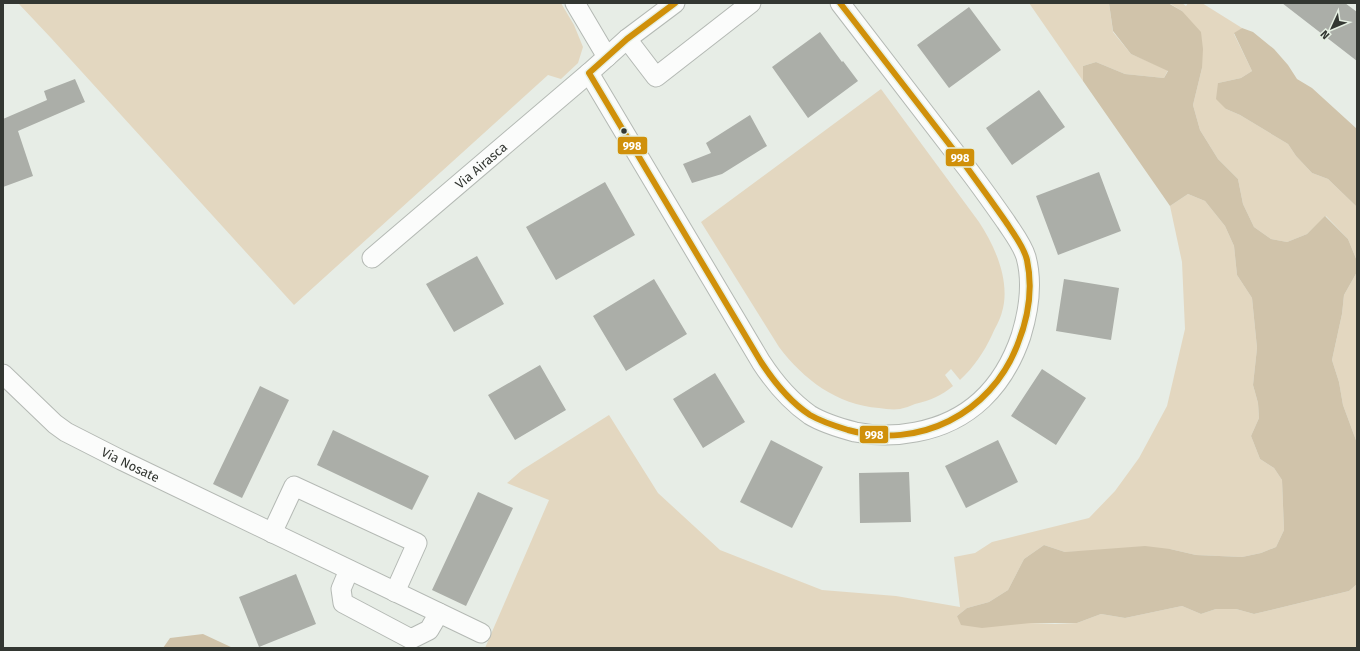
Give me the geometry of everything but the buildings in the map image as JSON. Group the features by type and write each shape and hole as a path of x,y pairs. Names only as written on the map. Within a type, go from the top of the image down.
{"street":[{"path":"575,3 607,57"},
{"name":"Via Airasca","path":"372,258 627,39 675,3"},
{"path":"627,39 656,77 751,3"},
{"path":"589,73 761,362 783,392 811,415 827,423 845,429 865,434 884,435 896,435 927,430 954,421 968,412 984,398 1005,372 1018,344 1025,323 1030,297 1027,262 1016,238 987,195 840,3"},
{"name":"Via Nosate","path":"3,374 54,424 66,432 121,460 481,633"},
{"path":"272,533 294,486 418,543 395,592"},
{"path":"350,570 341,589 343,604 411,639 429,630 439,613"}],"shaded area":[{"path":"18,3 561,3 574,25 583,47 578,63 561,79 548,75 294,305"},
{"path":"1029,3 1109,3 1113,32 1131,54 1168,70 1164,78 1125,74 1096,62 1083,66 1083,81"},
{"path":"1109,3 1168,3 1182,11 1201,32 1203,49 1202,68 1193,105 1200,130 1218,159 1238,179 1243,204 1254,227 1271,239 1287,242 1307,234 1325,216 1348,239 1357,261 1357,272 1344,295 1342,314 1332,360 1339,382 1343,405 1357,443 1357,584 1349,591 1254,614 1236,609 1216,609 1201,614 1182,606 1125,618 1101,614 1077,623 1031,623 982,628 961,625 957,616 967,608 989,602 1008,590 1024,559 1044,545 1065,552 1145,546 1170,549 1196,555 1242,557 1261,553 1276,547 1284,530 1282,480 1274,468 1260,459 1251,436 1259,418 1258,403 1253,385 1257,348 1252,298 1237,275 1234,246 1225,226 1205,201 1188,194 1170,206 1083,81 1083,66 1096,62 1125,74 1164,78 1168,71 1131,54 1113,31"},
{"path":"1169,3 1182,3 1186,6 1188,3 1202,3 1242,28 1234,34 1252,71 1241,78 1218,83 1226,109 1240,115 1288,144 1296,156 1312,173 1328,179 1357,207 1357,261 1348,239 1326,216 1307,234 1287,242 1271,239 1254,227 1243,204 1238,179 1218,159 1200,130 1193,105 1202,68 1182,11"},
{"path":"1242,28 1253,32 1274,49 1288,65 1297,79 1312,88 1357,129 1357,207 1328,179 1312,173 1296,156 1288,144 1240,115 1226,109 1216,99 1218,83 1241,78 1252,71 1234,33"},
{"path":"881,89 979,222 996,253 1003,277 1004,289 1004,301 1000,318 986,347 970,370 960,380 951,369 945,375 953,386 949,389 931,399 897,409 864,406 849,402 822,388 799,370 779,347 701,222"},
{"path":"1188,194 1205,201 1225,226 1234,246 1237,275 1252,298 1257,348 1253,385 1258,403 1259,418 1251,436 1260,459 1274,468 1282,480 1284,530 1276,547 1261,553 1242,557 1196,555 1170,549 1065,552 1044,545 1024,559 1008,590 989,602 967,608 957,616 1055,624 1077,623 1101,614 1125,618 1182,606 1201,614 1216,609 1236,609 1254,614 1349,591 1357,584 1357,648 485,648 549,500 507,483 522,470 609,415 658,493 720,550 822,590 896,596 960,607 954,557 975,553 992,542 1089,518 1115,491 1139,458 1167,406 1185,329 1182,262 1170,206"},
{"path":"1357,272 1357,443 1343,405 1339,382 1332,360 1342,314 1344,295"},
{"path":"203,634 233,648 163,648 170,638"}],"transit line":[{"name":"998","path":"675,3 627,39 589,73 761,362 783,391 803,410 829,424 848,430 875,435 901,435 926,430 949,421 970,408 989,391 1005,370 1021,336 1027,314 1030,281 1029,271 1026,255 1022,246 997,209 963,162 840,3"}]}
